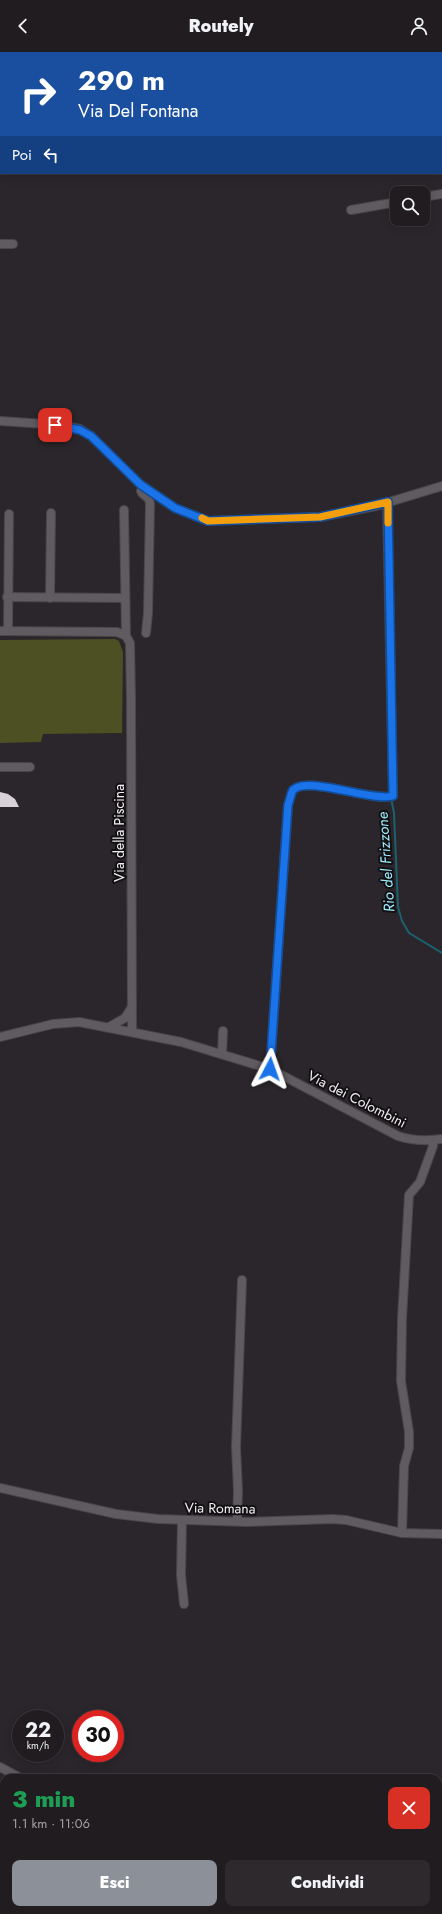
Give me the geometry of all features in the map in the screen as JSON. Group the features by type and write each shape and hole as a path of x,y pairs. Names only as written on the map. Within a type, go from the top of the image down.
{"street":[{"path":"430,196 442,194"},
{"path":"351,210 390,203"},
{"path":"0,244 13,244"},
{"path":"0,420 60,425 80,430 91,436 144,487 175,508 208,521 320,517 388,502 442,486"},
{"path":"144,487 141,491 149,499 150,504 148,614 146,633"},
{"path":"270,1069 288,805 292,791 298,787 308,786 390,797 388,502"},
{"name":"Via della Piscina","path":"124,510 124,598 126,636 131,650 132,1031"},
{"path":"50,598 51,513"},
{"path":"9,514 7,597 4,631 117,632 126,636"},
{"path":"7,597 124,598"},
{"path":"0,767 30,767"},
{"path":"109,1027 125,1018 131,1010 133,998"},
{"name":"Via dei Colombini","path":"0,1037 65,1022 79,1022 132,1031 222,1054 270,1069 398,1136 408,1139 432,1141 442,1139"},
{"path":"222,1054 223,1032"},
{"path":"402,1533 404,1466 409,1443 409,1432 401,1381 402,1319 409,1195 420,1182 433,1146 432,1141"},
{"path":"237,1521 238,1491 236,1447 242,1280"},
{"name":"Via Romana","path":"0,1488 116,1514 182,1521 346,1520 402,1533 442,1534"},
{"path":"182,1521 181,1574 184,1604"},
{"path":"0,1767 13,1774"}],"green space":[{"path":"115,639 119,641 123,652 122,733 43,734 41,742 0,743 0,640"}],"building":[{"path":"0,792 8,794 15,799 19,807 0,807"}],"waterway":[{"name":"Rio del Frizzone","path":"391,798 394,813 398,907 402,921 409,933 442,953"}],"slow traffic":[{"path":"202,518 208,521 320,517 376,506 388,502 388,523"}],"route":[{"path":"55,425 80,430 91,436 141,485 175,508 208,521 320,517 376,506 388,502 388,597 394,788 393,796 385,798 341,789 308,786 298,787 292,791 288,805 270,1069"}]}
